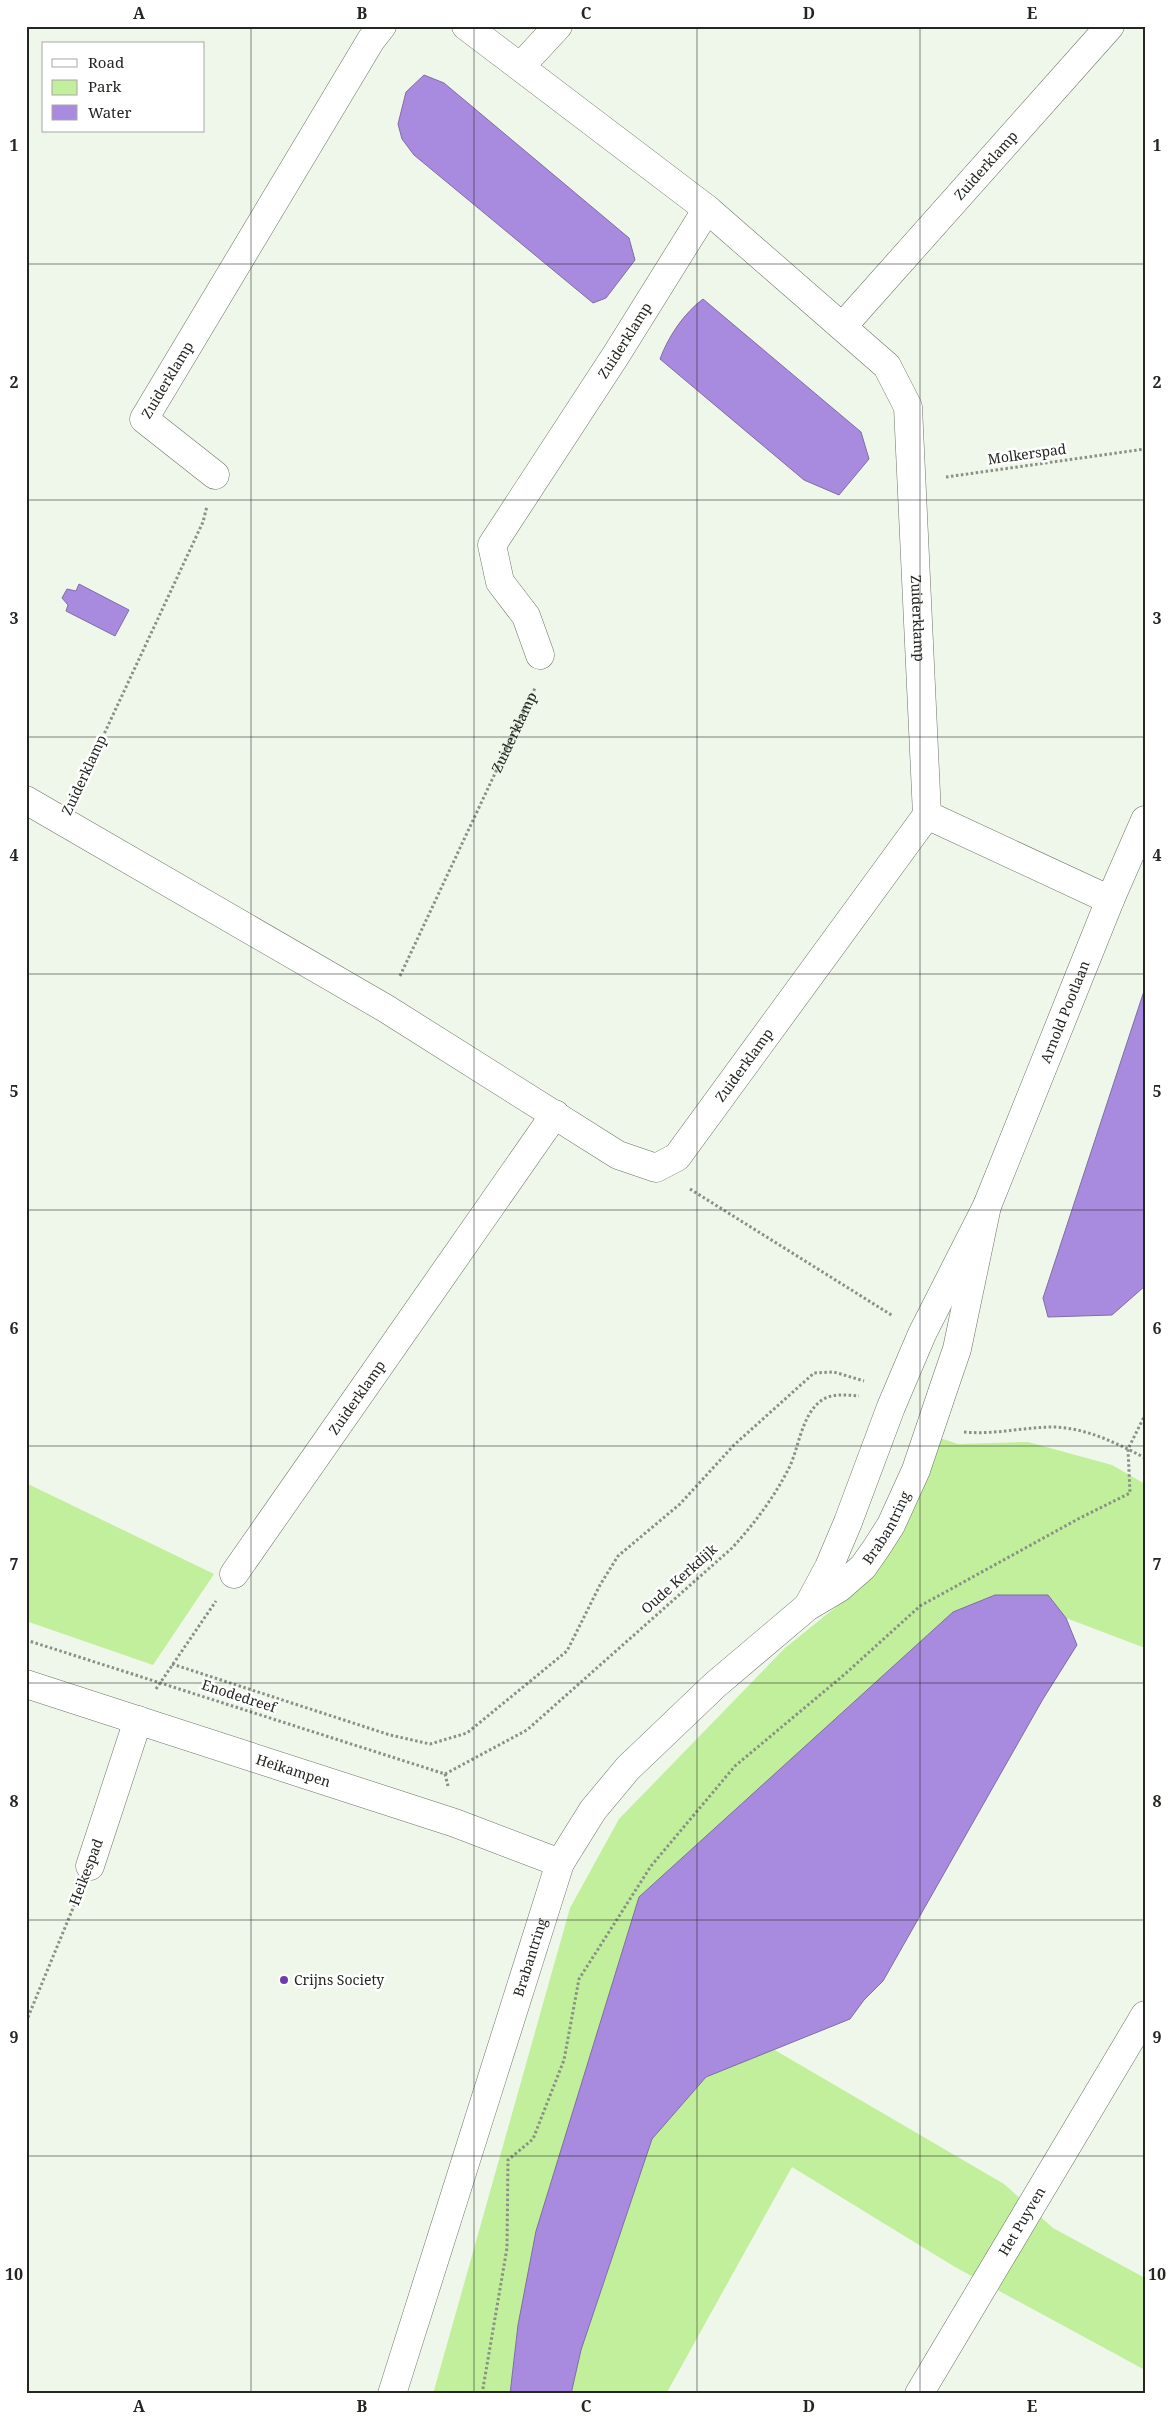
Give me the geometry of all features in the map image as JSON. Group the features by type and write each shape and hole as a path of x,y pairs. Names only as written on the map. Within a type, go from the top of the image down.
{"street":[{"name":"Zuiderklamp","path":"26,800 385,1008 555,1114 618,1156 656,1168 677,1157 927,815 913,481 908,406 887,366 707,209 466,26"},
{"path":"521,66 558,26"},
{"name":"Zuiderklamp","path":"842,326 1110,26"},
{"name":"Zuiderklamp","path":"215,475 144,419 370,31"},
{"name":"Zuiderklamp","path":"540,655 526,616 500,582 492,545 616,355 707,209"},
{"path":"927,815 1110,900"},
{"name":"Arnold Pootlaan","path":"894,1399 922,1334 987,1206 1110,900 1145,820"},
{"name":"Zuiderklamp","path":"234,1574 555,1114"},
{"name":"Arnold Pootlaan","path":"932,1423 956,1349 987,1206"},
{"name":"Brabantring","path":"807,1607 829,1567 848,1522 894,1399"},
{"name":"Brabantring","path":"392,2394 560,1863 593,1810 628,1768 715,1685 807,1607 839,1588 863,1567 890,1525 916,1470 932,1423"},
{"name":"Heikampen","path":"26,1684 455,1823 560,1863"},
{"name":"Heikespad","path":"90,1866 138,1720"},
{"name":"Het Puyven","path":"919,2394 1135,2054 1145,2015"}],"path":[{"name":"Molkerspad","path":"913,481 1145,449"},
{"name":"Zuiderklamp","path":"63,822 202,522 215,475"},
{"name":"Zuiderklamp","path":"385,1008 535,689 540,655"},
{"path":"656,1168 900,1321"},
{"path":"172,1664 390,1735 430,1744 467,1733 567,1651 600,1585 618,1556 680,1504 734,1445 814,1373 834,1372 894,1399"},
{"name":"Oude Kerkdijk","path":"445,1774 527,1730 732,1548 753,1526 772,1498 790,1465 805,1423 820,1401 831,1396 845,1395 894,1399"},
{"path":"482,2394 507,2248 508,2160 533,2139 564,2060 579,1979 651,1866 735,1766 845,1674 920,1606 1078,1519 1130,1493 1128,1449 1145,1415"},
{"path":"932,1423 958,1431 985,1434 1054,1427 1097,1435 1145,1458"},
{"path":"160,1682 234,1574"},
{"name":"Enodedreef","path":"26,1640 445,1774"},
{"name":"Heikespad","path":"26,2022 90,1866"}],"green space":[{"path":"940,1438 958,1444 1028,1442 1112,1465 1145,1484 1145,1648 1066,1618 1048,1595 995,1595 518,2325 510,2394 433,2394 570,1908 619,1819 785,1648 872,1578"},
{"path":"26,1483 214,1574 153,1665 26,1621"},
{"path":"773,2049 1004,2184 1053,2228 1145,2278 1145,2370 955,2267 792,2167 666,2394 571,2394 581,2350 652,2139 706,2077"}],"water":[{"path":"424,75 444,83 629,238 635,260 606,298 593,303 414,155 402,139 398,124 406,92"},
{"path":"703,299 861,432 869,459 839,495 804,480 660,359 667,342 677,326 689,311"},
{"path":"79,584 129,610 115,636 66,611 68,605 62,598 67,589 76,591"},
{"path":"1145,988 1145,1286 1112,1315 1048,1317 1043,1298"},
{"path":"995,1595 1048,1595 1066,1618 1077,1645 1043,1699 883,1981 864,2000 850,2019 706,2077 652,2139 581,2350 571,2394 510,2394 518,2325 536,2231 639,1897 953,1612"}],"place":[{"name":"Crijns Society","path":"284,1980"}]}
